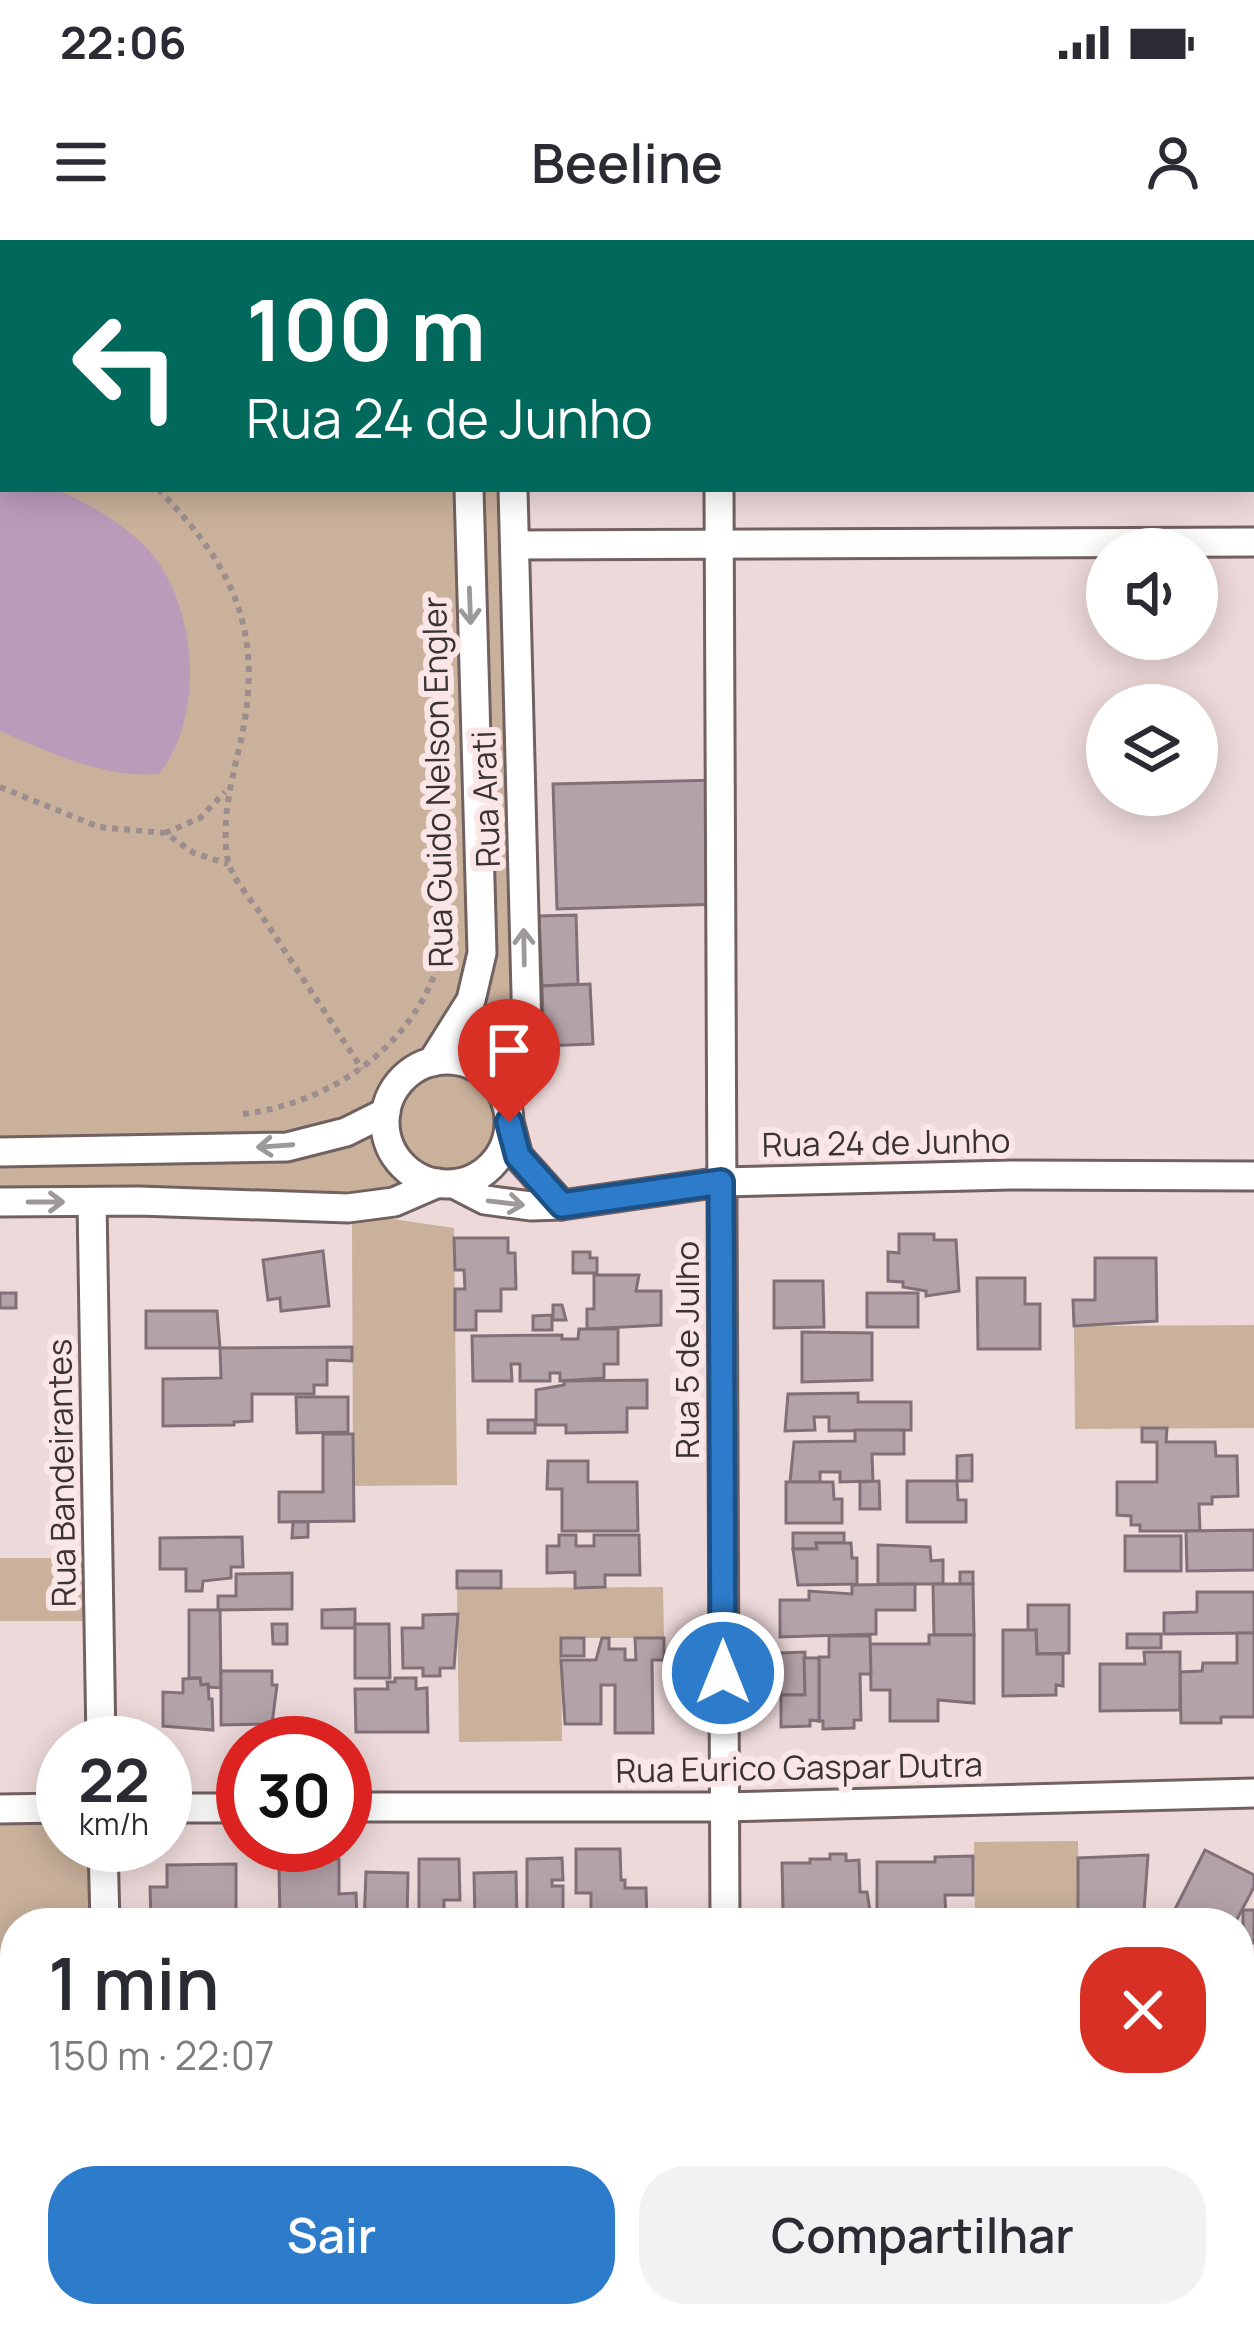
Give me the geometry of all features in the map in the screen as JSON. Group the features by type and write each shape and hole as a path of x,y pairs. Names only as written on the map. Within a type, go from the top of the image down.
{"street":[{"name":"Rua Guido Nelson Engler","path":"432,1062 471,1000 482,952 469,492"},
{"name":"Rua Arati","path":"508,1113 526,1032 514,492"},
{"name":"Rua 5 de Julho","path":"719,492 724,1908"},
{"path":"514,544 1254,542"},
{"path":"446,1184 408,1171 397,1159 385,1128 386,1112 401,1080 432,1062 450,1060 485,1073 508,1113 518,1156 562,1205"},
{"path":"0,1152 287,1147 346,1132 386,1112"},
{"path":"0,1202 348,1208 394,1202 472,1179 499,1156 508,1113"},
{"name":"Rua 24 de Junho","path":"446,1184 485,1200 562,1205 721,1182 1011,1175 1254,1176"},
{"name":"Rua Bandeirantes","path":"92,1202 101,1716"},
{"name":"Rua Eurico Gaspar Dutra","path":"372,1807 724,1807 1254,1793"},
{"path":"0,1809 36,1808"},
{"path":"104,1872 105,1908"}],"path":[{"path":"161,492 212,551 232,588 252,668 228,790 228,864 362,1069"},
{"path":"0,787 99,827 165,832 200,818 228,790"},
{"path":"165,832 194,853 228,864"},
{"path":"229,1116 277,1110 321,1093 379,1058 400,1034 435,972 448,927 448,904"}],"shaded area":[{"path":"0,492 513,492 523,1033 505,1137 497,1153 470,1176 393,1190 0,1202"},
{"path":"0,492 60,492 139,540 171,585 181,612 190,669 183,725 159,774 97,768 0,731"},
{"path":"352,1213 454,1228 457,1485 353,1486"},
{"path":"1254,1325 1254,1428 1075,1429 1074,1326"},
{"path":"0,1558 98,1558 99,1621 0,1621"},
{"path":"663,1587 664,1638 561,1638 562,1741 459,1742 457,1588"},
{"path":"36,1808 36,1872 104,1872 105,1908 0,1908 0,1809"},
{"path":"1078,1841 1079,1908 975,1908 974,1842"}],"building":[{"path":"719,780 722,904 557,909 553,784"},
{"path":"576,915 578,984 542,986 539,916"},
{"path":"590,984 593,1044 544,1046 542,986"},
{"path":"899,1234 934,1234 934,1240 956,1240 959,1291 926,1296 926,1291 888,1281 888,1252 899,1253"},
{"path":"454,1238 508,1238 508,1253 515,1253 516,1289 501,1289 501,1311 476,1311 476,1330 455,1330 455,1289 465,1289 464,1270 455,1270"},
{"path":"323,1251 329,1306 281,1311 280,1298 268,1300 263,1260"},
{"path":"573,1252 590,1252 590,1258 597,1258 597,1273 573,1273"},
{"path":"1095,1258 1156,1258 1157,1321 1074,1326 1073,1300 1095,1300"},
{"path":"594,1275 639,1275 636,1291 661,1291 661,1325 587,1329 587,1309 594,1309"},
{"path":"977,1278 1025,1278 1025,1304 1040,1304 1040,1349 978,1349"},
{"path":"774,1281 823,1281 824,1327 774,1328"},
{"path":"0,1293 16,1293 16,1308 0,1308"},
{"path":"867,1293 918,1293 918,1327 867,1327"},
{"path":"553,1305 562,1305 566,1320 553,1320"},
{"path":"146,1311 217,1311 220,1348 146,1348"},
{"path":"552,1315 552,1330 533,1330 533,1316"},
{"path":"579,1329 618,1329 618,1364 604,1364 604,1378 560,1381 560,1373 550,1373 550,1381 520,1381 520,1364 511,1364 512,1381 473,1381 472,1336 578,1339"},
{"path":"802,1332 872,1333 872,1380 802,1382"},
{"path":"352,1347 352,1361 327,1360 327,1385 314,1385 314,1394 252,1394 252,1421 163,1426 163,1379 221,1378 220,1348"},
{"path":"647,1380 647,1408 627,1408 627,1432 566,1433 566,1425 536,1425 536,1390 564,1385 564,1381"},
{"path":"858,1393 858,1402 911,1402 911,1430 829,1431 829,1417 814,1417 815,1430 785,1431 788,1394"},
{"path":"296,1397 348,1397 348,1432 297,1433"},
{"path":"488,1420 535,1420 535,1433 488,1433"},
{"path":"1142,1428 1167,1428 1166,1442 1215,1442 1216,1456 1237,1456 1238,1496 1212,1497 1212,1504 1199,1504 1200,1531 1140,1531 1140,1525 1131,1525 1131,1516 1117,1515 1117,1482 1157,1482 1157,1442 1142,1442"},
{"path":"855,1430 904,1430 904,1454 872,1454 873,1481 840,1482 840,1472 820,1472 820,1482 790,1482 794,1442 855,1441"},
{"path":"323,1434 353,1434 354,1521 279,1522 279,1492 323,1492"},
{"path":"972,1455 972,1481 957,1481 957,1456"},
{"path":"548,1461 588,1461 588,1482 637,1482 638,1531 562,1531 562,1489 547,1489"},
{"path":"879,1481 880,1509 860,1509 860,1482"},
{"path":"907,1481 957,1481 958,1500 966,1500 966,1522 907,1522"},
{"path":"786,1482 833,1482 834,1499 842,1499 842,1523 786,1523"},
{"path":"293,1522 308,1522 308,1537 292,1538"},
{"path":"1254,1530 1254,1570 1187,1571 1186,1531"},
{"path":"793,1533 844,1533 844,1543 793,1549"},
{"path":"559,1535 576,1535 576,1546 594,1546 594,1535 639,1535 640,1575 605,1575 605,1587 575,1588 575,1572 547,1573 547,1546 559,1546"},
{"path":"1125,1536 1181,1536 1181,1571 1125,1571"},
{"path":"242,1537 243,1567 231,1567 231,1578 203,1581 202,1591 186,1591 186,1569 160,1569 160,1538"},
{"path":"816,1543 851,1543 852,1558 857,1558 857,1584 798,1585 793,1549 817,1549"},
{"path":"878,1545 930,1547 931,1561 943,1560 943,1584 878,1584"},
{"path":"457,1571 501,1571 501,1588 457,1588"},
{"path":"960,1572 973,1572 973,1584 960,1584"},
{"path":"292,1573 292,1609 218,1610 218,1596 236,1596 236,1574"},
{"path":"915,1584 915,1610 876,1610 876,1634 780,1637 780,1600 809,1600 809,1591 852,1594 852,1585"},
{"path":"933,1584 973,1584 974,1635 934,1635"},
{"path":"1197,1592 1254,1592 1254,1633 1164,1634 1164,1613 1197,1612"},
{"path":"1028,1605 1069,1605 1069,1653 1037,1654 1036,1630 1028,1631"},
{"path":"355,1609 355,1628 322,1628 322,1610"},
{"path":"189,1610 220,1610 221,1688 189,1678"},
{"path":"458,1614 454,1668 440,1668 440,1676 423,1676 423,1668 403,1668 402,1628 423,1628 423,1615"},
{"path":"272,1624 287,1624 287,1644 273,1644"},
{"path":"355,1624 389,1624 390,1678 355,1678"},
{"path":"1003,1630 1036,1630 1037,1654 1063,1654 1063,1686 1056,1685 1056,1695 1003,1696"},
{"path":"1237,1633 1254,1633 1254,1717 1181,1723 1180,1672 1202,1671 1203,1663 1237,1663"},
{"path":"1127,1634 1161,1634 1161,1648 1127,1648"},
{"path":"929,1635 974,1635 974,1703 938,1700 938,1721 890,1721 890,1690 871,1690 870,1644 929,1644"},
{"path":"829,1636 870,1636 871,1674 860,1674 861,1720 854,1720 854,1728 823,1729 819,1721 819,1657 829,1657"},
{"path":"561,1638 584,1638 584,1656 561,1656"},
{"path":"602,1638 609,1638 609,1649 625,1649 625,1660 636,1660 635,1638 664,1638 664,1660 652,1660 653,1733 615,1733 615,1685 601,1685 601,1724 565,1724 561,1660 596,1660"},
{"path":"805,1652 805,1695 781,1695 780,1653"},
{"path":"1144,1652 1180,1652 1180,1710 1100,1711 1100,1664 1145,1664"},
{"path":"804,1658 819,1658 819,1721 781,1727 781,1695 805,1695"},
{"path":"221,1671 272,1671 272,1685 277,1685 273,1716 221,1716"},
{"path":"200,1678 201,1685 208,1684 213,1730 192,1728 192,1716 163,1716 163,1692 183,1693 183,1679"},
{"path":"395,1678 416,1678 416,1689 427,1688 428,1732 372,1732 372,1716 356,1716 355,1689 388,1689 387,1682"},
{"path":"576,1849 620,1849 621,1880 625,1888 646,1888 647,1908 591,1908 591,1893 576,1893"},
{"path":"1205,1850 1254,1875 1254,1887 1243,1908 1176,1908"},
{"path":"830,1854 846,1854 846,1861 859,1860 860,1892 867,1892 870,1908 783,1908 782,1863 830,1859"},
{"path":"1148,1855 1144,1908 1078,1908 1078,1858"},
{"path":"973,1856 973,1895 945,1895 945,1908 877,1908 877,1862 935,1862 935,1857"},
{"path":"562,1858 563,1880 552,1880 552,1886 563,1886 563,1908 527,1908 527,1859"},
{"path":"419,1859 459,1859 460,1900 444,1900 444,1908 419,1908"},
{"path":"216,1864 216,1872 236,1872 236,1908 151,1908 150,1887 167,1887 167,1872 192,1872 192,1865"},
{"path":"279,1872 339,1872 339,1894 356,1893 356,1908 280,1908"},
{"path":"366,1872 408,1873 407,1908 365,1908"},
{"path":"516,1872 517,1908 475,1908 474,1873"}],"route":[{"path":"509,1122 518,1156 562,1205 721,1182 723,1673"}]}
